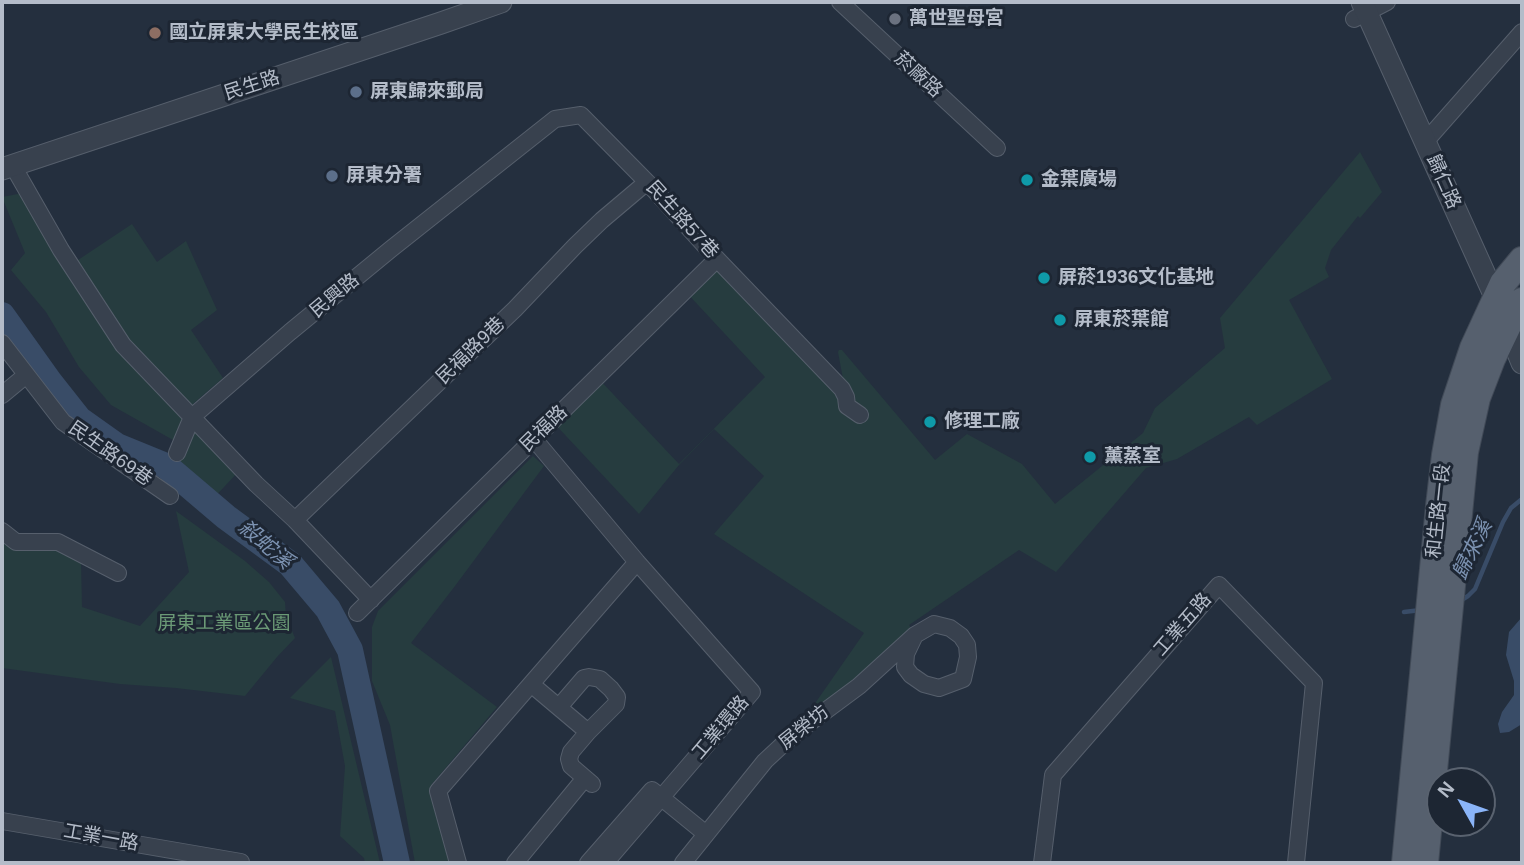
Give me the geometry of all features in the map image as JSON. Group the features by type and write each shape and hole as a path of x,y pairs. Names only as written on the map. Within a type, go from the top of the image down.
{"main road":[{"name":"和生路一段","path":"1424,863 1445,455 1454,405 1473,348 1503,283 1522,260"},
{"name":"和生路一段","path":"1405,863 1439,608 1465,452 1477,398 1492,359 1522,301"}],"street":[{"name":"民生路","path":"7,167 501,2"},
{"name":"菸廠路","path":"839,2 997,148"},
{"path":"1361,11 1387,2"},
{"name":"歸仁路","path":"1361,11 1496,299 1522,363"},
{"path":"1424,142 1522,32"},
{"name":"民生路57巷","path":"481,178 555,119 581,115 842,389 848,407 860,415"},
{"path":"7,167 123,345 371,600"},
{"name":"民興路","path":"177,453 192,416 481,178"},
{"name":"民福路9巷","path":"295,520 514,309 601,220 647,182"},
{"name":"民福路","path":"357,613 718,260"},
{"name":"民生路69巷","path":"2,343 62,422 170,496"},
{"path":"2,395 25,376"},
{"name":"工業環路","path":"534,439 637,562 752,692 605,863"},
{"path":"2,531 16,542 58,542 118,573"},
{"path":"458,863 438,791 637,562"},
{"name":"工業五路","path":"1042,863 1053,775 1219,584 1314,683 1296,863"},
{"name":"屏榮坊","path":"682,863 765,761 793,735 859,686 915,635"},
{"path":"515,863 588,781 571,766 569,759 574,746 616,704 617,697 600,679 589,677 584,678 559,707"},
{"path":"531,684 588,732"},
{"path":"588,863 652,790 706,834"},
{"name":"工業一路","path":"2,821 241,863"}],"green space":[{"path":"1360,152 1382,192 1360,218 1358,216 1331,250 1325,268 1329,277 1289,300 1332,379 1257,425 1249,417 1177,459 1146,468 1056,572 1019,550 909,625 915,635 793,735 864,633 714,534 764,476 714,429 679,465 639,514 552,421 597,377 679,464 765,377 685,291 717,259 846,395 838,352 842,350 935,460 967,434 1022,464 1055,504 1143,433 1155,408 1225,348 1220,318"},
{"path":"23,193 69,266 132,224 157,262 186,241 217,310 191,330 223,378 187,409 242,468 208,504 167,478 166,466 173,440 111,405 79,367 46,312 11,270 25,253 2,197"},
{"path":"533,456 544,466 411,643 497,707 432,784 431,797 449,863 415,863 390,725 372,681 372,627 378,611"},
{"name":"屏東工業區公園","path":"176,511 245,561 269,582 285,602 286,616 295,638 245,696 120,684 2,668 2,540 55,547 81,562 82,607 140,626 189,572"},
{"path":"331,657 380,863 365,863 364,858 340,836 345,766 335,711 290,698"}],"water":[{"path":"1522,617 1522,724 1509,732 1500,733 1498,724 1502,712 1514,695 1514,681 1506,655 1509,632"}],"waterway":[{"name":"殺蛇溪","path":"2,315 79,419 117,446 166,466 226,517 290,564 328,609 350,650 397,863"},
{"name":"歸來溪","path":"1460,601 1475,589 1503,522 1511,508 1522,499"},
{"name":"歸來溪","path":"1404,612 1421,610"}],"place":[{"name":"萬世聖母宮","path":"895,19"},
{"name":"國立屏東大學民生校區","path":"155,33"},
{"name":"屏東歸來郵局","path":"356,92"},
{"name":"屏東分署","path":"332,176"},
{"name":"金葉廣場","path":"1027,180"},
{"name":"屏菸1936文化基地","path":"1044,278"},
{"name":"屏東菸葉館","path":"1060,320"},
{"name":"修理工廠","path":"930,422"},
{"name":"薰蒸室","path":"1090,457"}]}
